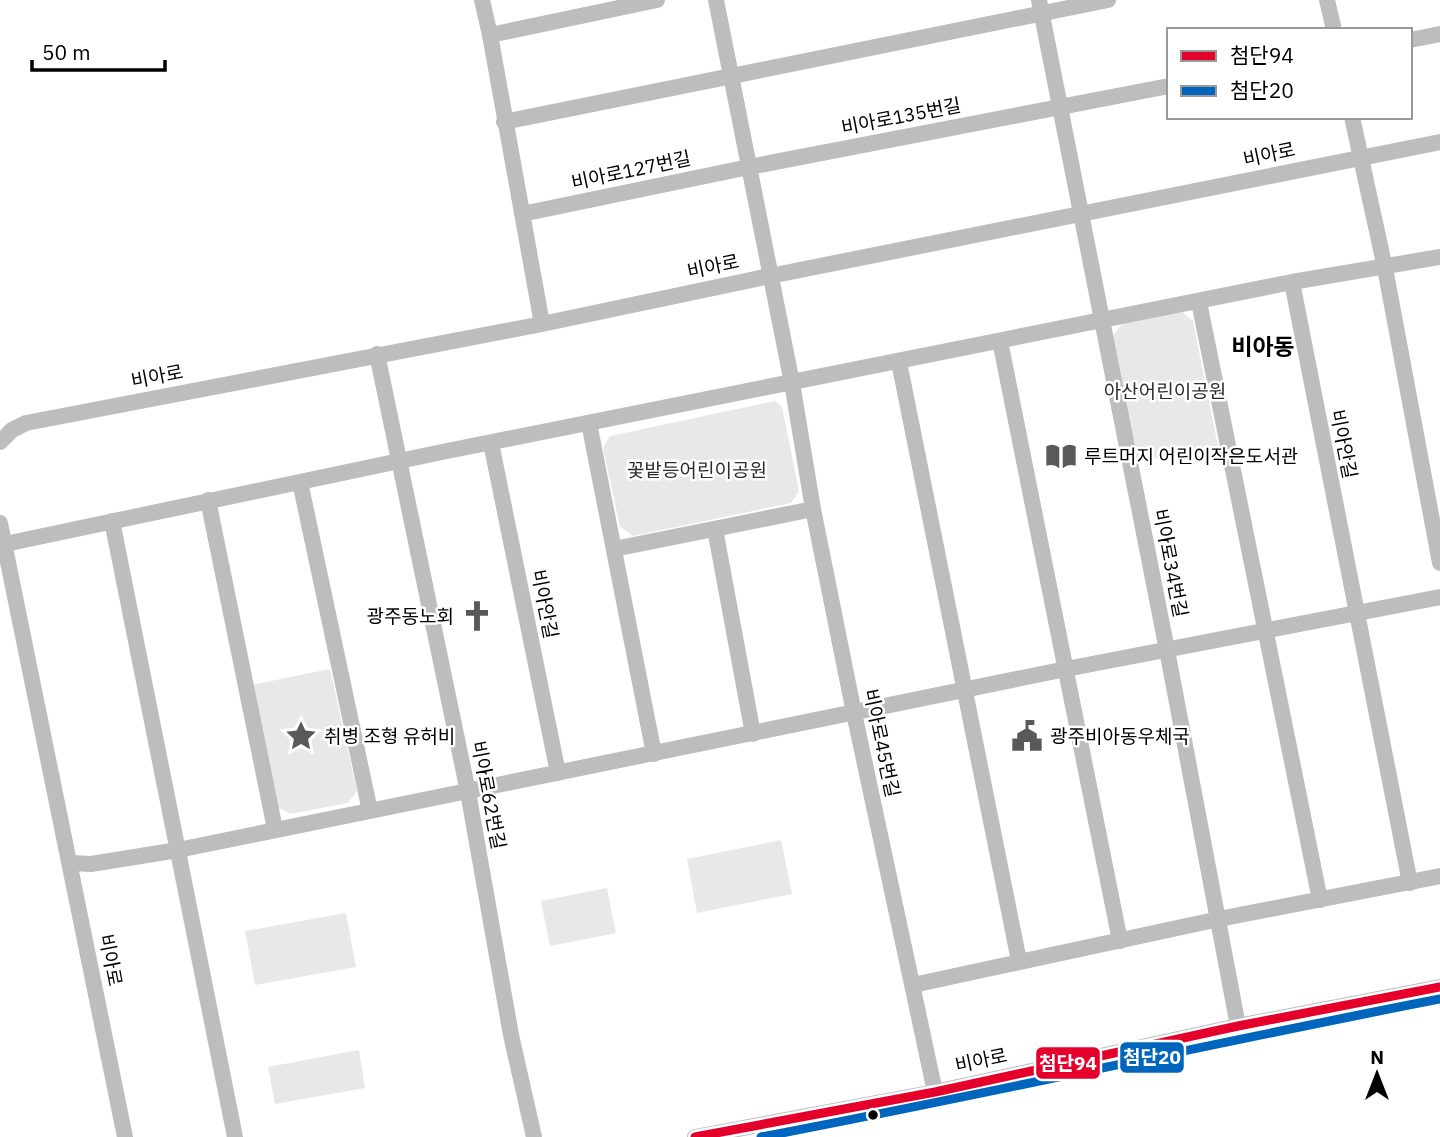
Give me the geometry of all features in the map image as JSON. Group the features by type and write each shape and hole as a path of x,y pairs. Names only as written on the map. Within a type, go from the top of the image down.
{"street":[{"path":"482,0 542,324"},
{"path":"490,35 657,0"},
{"path":"716,0 770,276"},
{"path":"505,122 732,78 1040,7 1108,0"},
{"path":"1327,0 1334,28"},
{"name":"비아로34번길","path":"1040,7 1238,1026"},
{"path":"1412,40 1440,34"},
{"name":"비아로135번길","path":"749,167 1167,86"},
{"path":"1352,119 1385,268 1440,563"},
{"name":"비아로","path":"0,442 12,430 26,424 542,324 1440,142"},
{"name":"비아로127번길","path":"522,214 749,167"},
{"path":"5,544 399,461 1292,282 1440,257"},
{"name":"비아로45번길","path":"770,276 854,713 935,1092"},
{"name":"비아안길","path":"1292,282 1410,883"},
{"path":"1199,302 1320,900"},
{"path":"1000,341 1120,941"},
{"name":"비아로62번길","path":"377,354 468,792 511,1035 534,1137"},
{"path":"900,362 1019,961"},
{"path":"589,423 654,754"},
{"name":"비아안길","path":"491,443 558,773"},
{"path":"300,482 370,811"},
{"path":"208,500 275,829"},
{"path":"614,549 813,509"},
{"path":"112,521 235,1137"},
{"name":"비아로","path":"0,523 125,1137"},
{"path":"715,529 753,734"},
{"path":"71,863 91,864 178,850 1066,669 1440,597"},
{"path":"912,985 1219,919 1440,876"},
{"name":"비아로","path":"695,1137 935,1092 1238,1026 1440,987"}],"green space":[{"name":"아산어린이공원","path":"1182,312 1193,321 1218,446 1137,462 1112,337 1122,324"},
{"name":"꽃밭등어린이공원","path":"775,401 782,407 799,491 791,503 633,536 620,527 603,448 610,436"},
{"path":"330,669 357,791 348,803 290,814 278,807 252,685"},
{"path":"781,840 792,894 697,913 687,859"},
{"path":"607,888 616,933 550,946 541,901"},
{"path":"346,913 356,967 255,985 245,931"},
{"path":"359,1050 365,1088 275,1104 268,1067"}],"transit line":[{"name":"첨단94","path":"695,1137 935,1092 1238,1026 1440,987"},
{"name":"첨단20","path":"761,1137 1440,999"}],"place":[{"name":"루트머지 어린이작은도서관","path":"1061,456"},
{"name":"광주동노회","path":"477,616"},
{"name":"취병 조형 유허비","path":"301,736"},
{"name":"광주비아동우체국","path":"1027,736"}],"district":[{"name":"비아동","path":"1263,346"}]}
